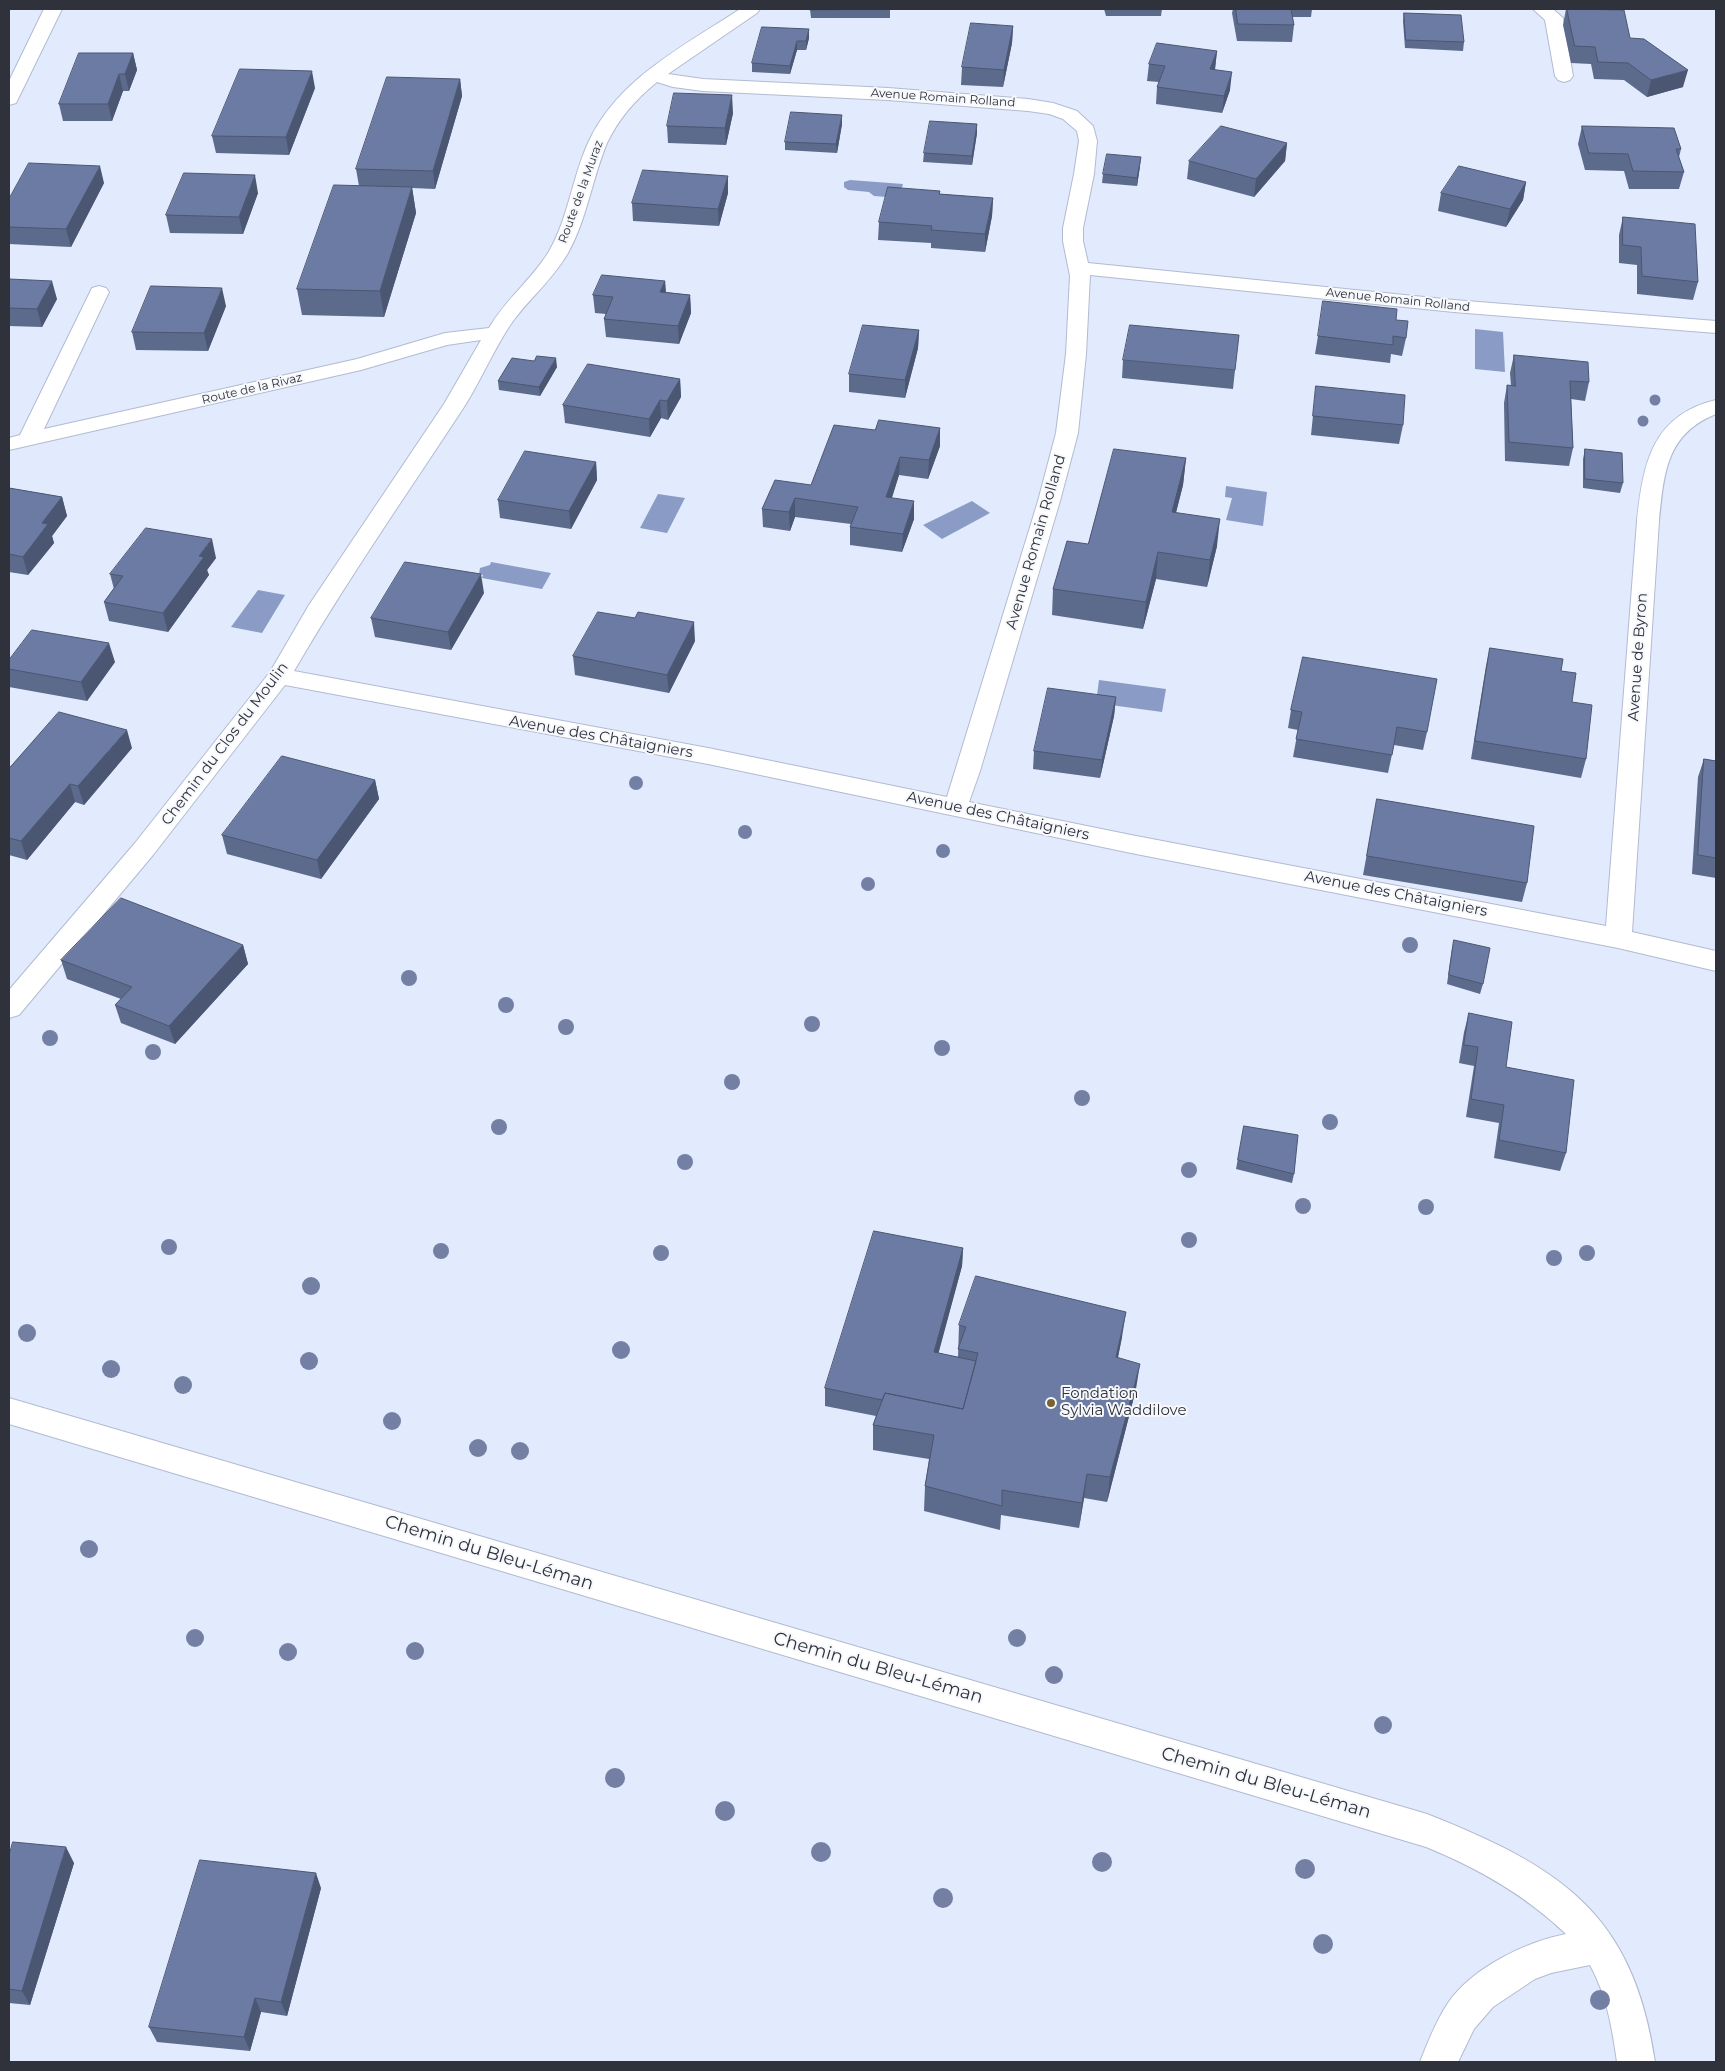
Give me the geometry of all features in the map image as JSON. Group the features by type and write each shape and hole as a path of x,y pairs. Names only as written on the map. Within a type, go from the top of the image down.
{"street":[{"path":"9,99 53,9"},
{"name":"Route de la Muraz","path":"494,334 504,319 542,274 560,248 573,218 592,156 603,131 625,100 654,75 751,9"},
{"path":"1542,9 1554,18 1564,76"},
{"name":"Avenue Romain Rolland","path":"654,75 673,81 703,85 1000,101 1039,106 1070,115 1083,125 1088,136 1084,174 1073,228 1073,241 1079,268 1076,354 1067,433 1049,501 968,772 960,796 953,807"},
{"name":"Avenue Romain Rolland","path":"1079,268 1454,306 1716,327"},
{"path":"29,439 99,292"},
{"name":"Route de la Rivaz","path":"9,444 372,361 459,337 480,333 494,334"},
{"name":"Chemin du Clos du Moulin","path":"9,1008 144,849 279,676 321,604 455,404 494,334"},
{"name":"Avenue de Byron","path":"1618,938 1648,521 1655,466 1671,433 1696,414 1716,406"},
{"name":"Avenue des Châtaigniers","path":"279,676 708,756 1131,844 1618,938 1716,961"},
{"name":"Chemin du Bleu-Léman","path":"9,1411 1427,1831 1486,1856 1524,1878 1571,1915 1598,1946 1615,1974 1624,1998 1636,2062"},
{"path":"1439,2062 1461,2016 1480,1994 1524,1965 1551,1955 1598,1946"}],"water":[{"path":"850,180 903,184 899,198 874,196 869,192 848,190 844,187 844,182"},
{"path":"1475,329 1503,332 1505,372 1475,369"},
{"path":"1226,486 1267,492 1263,526 1226,520 1232,498 1225,497"},
{"path":"658,494 685,498 667,533 640,528"},
{"path":"972,501 990,513 942,539 923,525"},
{"path":"491,562 551,573 542,589 482,578 483,575 479,574 480,568 490,565"},
{"path":"258,590 285,595 262,633 231,627"},
{"path":"1099,680 1166,689 1162,712 1096,703"}],"building":[{"path":"810,9 890,9 810,10"},
{"path":"1236,9 1291,9 1294,25 1238,24"},
{"path":"1567,9 1624,10 1630,38 1644,39 1688,70 1651,80 1628,63 1598,62 1595,47 1575,46"},
{"path":"1404,13 1461,15 1464,42 1406,40"},
{"path":"971,23 1013,26 1004,70 962,67"},
{"path":"762,27 809,29 806,41 797,41 790,66 752,63"},
{"path":"1157,43 1217,51 1210,69 1232,72 1224,96 1157,87 1165,66 1149,64"},
{"path":"79,53 133,53 125,74 119,74 108,104 59,104"},
{"path":"240,69 312,71 286,137 212,136"},
{"path":"387,77 460,79 433,171 356,169"},
{"path":"674,93 732,95 725,128 667,126"},
{"path":"791,112 842,115 836,144 785,142"},
{"path":"930,121 977,124 972,156 924,153"},
{"path":"1221,126 1287,143 1256,179 1189,161"},
{"path":"1582,126 1674,128 1681,149 1676,149 1684,172 1633,171 1628,154 1589,153"},
{"path":"1107,154 1141,157 1137,178 1103,174"},
{"path":"29,163 100,166 66,229 9,227 9,199"},
{"path":"1459,166 1526,182 1510,209 1441,193"},
{"path":"643,170 728,176 718,209 632,203"},
{"path":"184,173 255,175 239,217 166,215"},
{"path":"334,185 412,187 380,291 297,289"},
{"path":"888,187 940,191 939,194 993,198 985,234 931,230 932,226 879,222"},
{"path":"1623,217 1695,224 1698,282 1642,276 1641,247 1623,245"},
{"path":"602,275 665,281 660,292 690,295 678,326 604,319 613,297 593,295"},
{"path":"9,279 52,281 37,309 9,308"},
{"path":"151,286 222,288 204,333 132,332"},
{"path":"1323,301 1397,309 1396,320 1408,321 1406,338 1393,336 1393,345 1318,336"},
{"path":"863,325 919,330 905,380 849,374"},
{"path":"1130,325 1239,335 1235,370 1123,360"},
{"path":"1514,355 1588,362 1589,382 1570,381 1573,448 1509,442 1507,385 1515,386"},
{"path":"537,356 556,358 539,387 498,381 512,358 534,361"},
{"path":"588,364 680,379 667,401 660,400 649,419 563,405"},
{"path":"1316,386 1405,395 1403,425 1313,416"},
{"path":"879,420 940,428 929,460 900,457 886,497 914,501 903,534 850,527 858,507 795,498 789,512 762,509 775,480 811,485 834,425 875,430"},
{"path":"1114,449 1186,458 1172,512 1220,519 1210,560 1158,552 1146,602 1053,589 1067,541 1088,544"},
{"path":"1585,449 1622,453 1623,483 1585,479"},
{"path":"525,451 596,462 569,511 498,500"},
{"path":"9,488 62,497 42,523 48,524 23,557 9,554"},
{"path":"146,528 212,539 199,556 204,557 163,613 104,602 123,576 110,574"},
{"path":"405,562 481,574 448,632 371,618"},
{"path":"598,612 635,618 638,612 694,622 667,675 573,656"},
{"path":"32,630 109,643 81,682 9,669 9,660"},
{"path":"1490,648 1563,659 1561,671 1576,673 1572,702 1592,705 1586,759 1475,741"},
{"path":"1303,657 1437,679 1427,732 1397,727 1392,755 1296,739 1302,712 1291,710"},
{"path":"1048,688 1116,697 1102,760 1034,751"},
{"path":"59,712 127,730 78,786 70,784 21,841 9,838 9,767"},
{"path":"282,756 375,780 317,860 222,835"},
{"path":"1704,759 1716,761 1716,858 1698,855"},
{"path":"1377,799 1534,826 1527,883 1367,856"},
{"path":"121,898 243,945 169,1026 115,1005 132,987 61,960"},
{"path":"1454,940 1490,948 1483,984 1449,975"},
{"path":"1469,1013 1512,1022 1506,1067 1574,1080 1566,1153 1499,1140 1504,1105 1471,1099 1478,1047 1464,1045"},
{"path":"1244,1126 1298,1135 1294,1174 1238,1160"},
{"path":"874,1231 963,1248 934,1352 976,1361 963,1409 885,1393 882,1400 825,1388"},
{"name":"Fondation Sylvia Waddilove","path":"976,1276 1126,1312 1116,1357 1140,1364 1110,1477 1087,1474 1082,1503 1002,1490 1002,1506 925,1486 934,1435 873,1425 885,1393 963,1409 978,1353 958,1349 966,1327 959,1325"},
{"path":"13,1842 66,1847 22,1991 9,1989 9,1856"},
{"path":"200,1860 316,1873 281,2002 255,1998 244,2037 149,2027"}],"place":[{"name":"Fondation Sylvia Waddilove","path":"1051,1403"}]}
